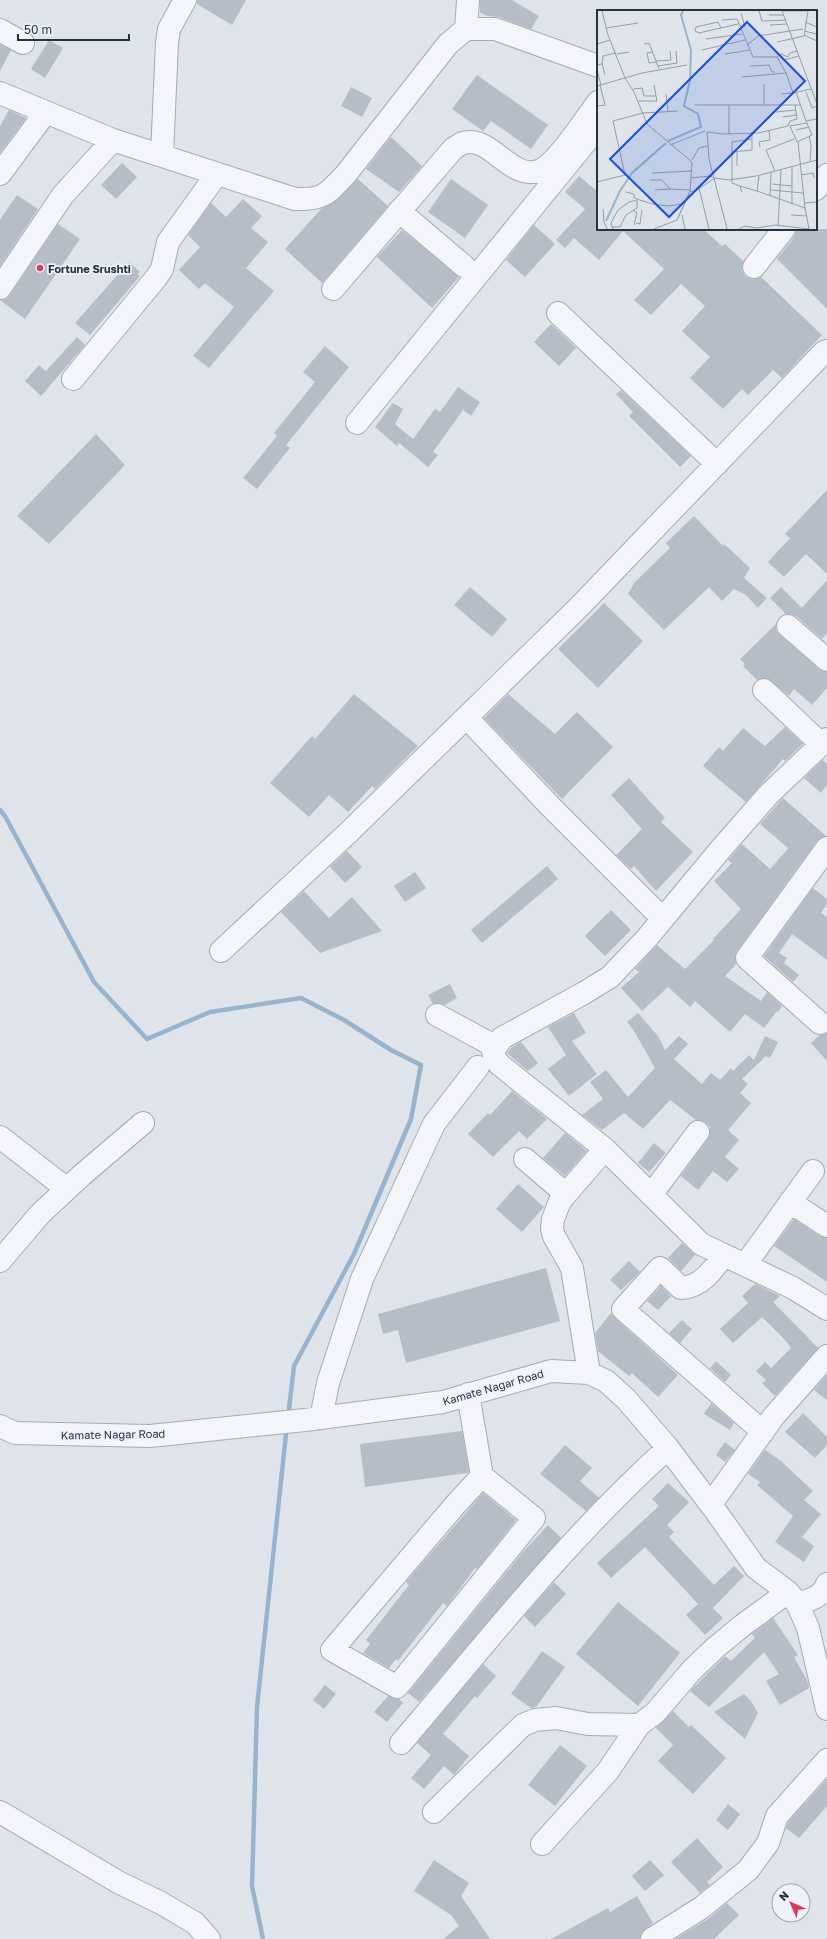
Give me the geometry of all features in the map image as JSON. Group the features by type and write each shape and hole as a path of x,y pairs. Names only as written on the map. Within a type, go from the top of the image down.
{"street":[{"path":"162,155 167,43 169,30 185,0"},
{"path":"466,29 468,0"},
{"path":"0,93 113,140 295,200 313,200 327,193 346,174 448,44 466,29 495,29 597,66"},
{"path":"0,30 23,43"},
{"path":"333,289 453,149 464,142 480,144 516,169 528,172 540,170 554,160 597,103"},
{"path":"0,174 46,112"},
{"path":"357,423 597,128"},
{"path":"0,288 63,195 113,140"},
{"path":"817,165 827,170"},
{"path":"74,379 156,278 162,269 168,242 217,174"},
{"path":"817,188 827,175"},
{"path":"399,211 464,266"},
{"path":"754,267 783,230"},
{"path":"558,313 717,464"},
{"path":"221,951 349,832 579,607 827,350"},
{"path":"788,626 827,660"},
{"path":"764,690 824,746 769,794 627,961 610,977 570,1001 509,1033 496,1044 494,1051 495,1059 500,1065 605,1149 701,1244 724,1255 750,1259 827,1299"},
{"path":"467,718 550,806 662,919"},
{"path":"825,1024 747,958 827,848"},
{"path":"438,1015 487,1042 496,1044"},
{"path":"321,1418 328,1383 362,1278 434,1124 478,1067"},
{"path":"0,1261 40,1214 143,1124"},
{"path":"651,1195 698,1132"},
{"path":"0,1138 67,1189"},
{"path":"589,1373 572,1268 554,1236 552,1229 556,1209 566,1194 605,1149"},
{"path":"526,1159 566,1194"},
{"path":"750,1259 813,1171"},
{"path":"790,1202 827,1226"},
{"path":"724,1255 708,1276 689,1287 682,1288 660,1268 623,1309 763,1432"},
{"path":"750,1259 827,1310"},
{"path":"711,1504 774,1416 827,1356"},
{"name":"Kamate Nagar Road","path":"0,1426 15,1433 75,1436 150,1436 321,1418 443,1402 550,1371 589,1373 606,1380 626,1399 668,1448 711,1504 756,1568 792,1598 817,1632 827,1709"},
{"path":"468,1394 482,1476 534,1518 397,1687 332,1650 456,1504 482,1476"},
{"path":"401,1743 574,1540 609,1503 668,1448"},
{"path":"542,1844 608,1771 639,1725 655,1713 692,1670 715,1648 743,1625 792,1598 812,1600 825,1590 827,1584"},
{"path":"434,1812 523,1725 535,1720 556,1718 588,1724 639,1725"},
{"path":"652,1939 701,1908 748,1870 768,1843 777,1816 827,1760"},
{"path":"0,1812 118,1882 161,1903 195,1923 209,1939"}],"building":[{"path":"197,0 246,0 232,25 197,4"},
{"path":"480,0 512,0 539,16 531,29 499,17 487,16 480,12"},
{"path":"49,40 63,48 45,78 31,69"},
{"path":"0,44 11,50 0,71"},
{"path":"477,75 548,125 531,149 491,121 483,131 452,109"},
{"path":"351,87 372,98 362,117 341,106"},
{"path":"9,110 26,118 0,153 0,126"},
{"path":"391,137 422,166 399,192 366,169"},
{"path":"122,163 137,177 116,199 101,185"},
{"path":"579,176 597,191 597,230 704,230 722,246 725,244 743,261 742,271 746,277 753,279 761,277 822,335 782,378 773,370 748,395 742,389 723,409 690,378 710,357 682,331 705,306 681,284 651,315 634,300 664,269 623,231 599,260 574,238 565,248 556,240 585,209 565,192"},
{"path":"358,179 388,206 322,283 285,249 321,209 337,200"},
{"path":"451,179 488,205 465,238 428,212"},
{"name":"Fortune Srushti","path":"17,195 38,209 0,266 0,220"},
{"path":"243,199 262,216 251,228 268,242 246,268 274,291 209,368 193,356 234,307 205,283 199,289 179,270 200,247 188,235 211,203 226,217"},
{"name":"Fortune Srushti","path":"58,224 80,239 25,319 0,300 6,299 10,295"},
{"path":"534,225 555,244 525,277 506,260"},
{"path":"827,229 827,309 777,259 794,237 797,230"},
{"path":"402,230 459,277 432,308 377,257"},
{"path":"129,262 140,272 137,274 140,276 90,335 75,323"},
{"path":"551,324 576,348 559,366 534,342"},
{"path":"77,337 85,345 41,396 25,381 39,365 46,371"},
{"path":"325,346 349,367 286,445 290,448 257,489 243,478 277,436 274,433 315,382 303,372"},
{"path":"458,387 480,402 471,416 463,410 433,452 438,455 428,467 399,443 397,446 375,427 393,403 403,409 395,424 413,439 435,409 440,412"},
{"path":"621,390 691,456 680,467 629,416 633,412 616,394"},
{"path":"96,434 125,465 49,544 17,516"},
{"path":"827,490 827,574 806,554 784,577 768,562 790,538 785,534"},
{"path":"694,516 723,546 724,544 750,568 744,578 767,598 758,608 746,595 734,589 722,601 709,587 664,630 628,594 634,583 670,548 666,543"},
{"path":"827,580 827,633 822,639 796,616 784,614 785,613 770,598 781,587 802,608"},
{"path":"470,587 507,619 492,637 454,605"},
{"path":"604,603 643,641 598,688 558,649"},
{"path":"776,624 776,630 780,635 819,669 827,672 827,688 812,705 794,689 789,696 767,678 757,680 743,666 745,664 740,659"},
{"path":"354,694 418,746 375,789 372,786 348,812 329,795 309,817 270,783 312,736 315,739"},
{"path":"508,694 555,734 577,712 613,747 562,799 484,718"},
{"path":"785,727 803,744 785,761 783,759 746,802 703,766 719,747 723,751 743,728 765,746"},
{"path":"823,760 827,764 827,785 821,793 804,778"},
{"path":"629,778 665,818 661,822 693,852 656,891 634,866 631,869 616,855 642,829 611,795"},
{"path":"783,798 826,836 817,841 737,951 735,957 736,964 725,976 761,1001 767,992 782,1006 764,1028 745,1014 730,1032 695,1001 690,1007 668,987 642,1011 621,988 639,972 635,969 657,945 685,969 714,940 713,939 741,909 714,881 732,863 728,860 742,844 770,869 788,848 760,824"},
{"path":"347,851 362,867 345,883 330,867"},
{"path":"547,866 558,879 482,943 471,930"},
{"path":"415,872 426,888 405,902 394,886"},
{"path":"813,888 827,899 827,904 821,913 827,917 827,960 792,934 779,953 787,958 784,963 799,975 793,982 764,956"},
{"path":"304,891 329,918 352,897 382,931 320,953 281,912"},
{"path":"611,910 631,930 605,956 585,936"},
{"path":"450,984 457,998 445,1005 437,1003 433,1004 428,995"},
{"path":"574,1013 586,1033 572,1041 597,1074 569,1096 548,1069 566,1055 548,1027"},
{"path":"638,1013 658,1036 665,1050 679,1036 688,1044 674,1059 702,1084 711,1073 720,1080 731,1068 733,1071 749,1055 754,1060 765,1036 778,1042 770,1058 766,1056 742,1079 748,1084 740,1093 751,1103 728,1130 739,1140 725,1157 739,1169 727,1182 713,1171 698,1190 681,1176 708,1139 710,1127 705,1122 696,1120 670,1100 643,1129 624,1113 602,1130 582,1115 603,1099 590,1082 606,1070 628,1097 655,1068 634,1031 627,1022"},
{"path":"827,1033 827,1061 811,1043 820,1035"},
{"path":"521,1042 538,1063 528,1071 507,1053 511,1048"},
{"path":"512,1091 547,1119 527,1139 519,1131 493,1157 468,1134 488,1113 490,1115"},
{"path":"565,1133 587,1151 565,1176 543,1158"},
{"path":"654,1143 666,1153 649,1172 638,1163"},
{"path":"518,1184 544,1207 522,1232 496,1209"},
{"path":"794,1219 820,1236 827,1238 827,1282 774,1246"},
{"path":"682,1243 695,1255 681,1271 668,1258"},
{"path":"629,1261 640,1272 621,1290 610,1280"},
{"path":"546,1268 560,1321 406,1363 398,1330 383,1334 378,1314"},
{"path":"755,1284 780,1296 773,1302 818,1348 775,1396 762,1383 766,1380 756,1371 765,1362 771,1368 791,1348 786,1341 762,1317 733,1343 720,1329 748,1303 742,1296"},
{"path":"661,1286 671,1296 658,1310 647,1301"},
{"path":"611,1313 678,1375 658,1397 632,1373 629,1376 598,1351 595,1333"},
{"path":"682,1320 692,1329 680,1343 669,1333"},
{"path":"716,1361 731,1375 725,1382 710,1368"},
{"path":"827,1375 827,1400 814,1390"},
{"path":"711,1403 734,1423 730,1430 704,1414"},
{"path":"803,1413 827,1437 827,1445 815,1458 785,1432"},
{"path":"462,1431 469,1472 365,1487 360,1444"},
{"path":"725,1442 735,1450 725,1462 716,1455"},
{"path":"565,1445 592,1468 580,1481 599,1498 586,1511 540,1474"},
{"path":"765,1450 781,1461 813,1491 804,1500 821,1514 802,1537 814,1546 804,1562 775,1542 793,1516 757,1485 760,1482 748,1474"},
{"path":"668,1483 689,1502 667,1525 674,1532 669,1537 714,1585 734,1566 744,1576 713,1608 723,1618 705,1635 686,1615 698,1604 645,1547 611,1578 597,1563 659,1506 652,1499"},
{"path":"483,1493 516,1520 477,1569 475,1568 447,1606 443,1603 398,1661 396,1659 389,1668 363,1653 370,1644 366,1640 409,1585 406,1582"},
{"path":"548,1525 561,1538 419,1702 408,1693 523,1552"},
{"path":"554,1582 566,1594 535,1627 524,1616"},
{"path":"618,1602 680,1653 638,1706 576,1654"},
{"path":"773,1618 798,1655 794,1657 807,1680 809,1688 780,1705 766,1681 779,1674 764,1652 709,1707 690,1691 725,1656 731,1661 755,1638 752,1634"},
{"path":"542,1651 565,1667 536,1707 531,1708 511,1694"},
{"path":"483,1664 496,1676 477,1698 475,1696 443,1734 469,1756 454,1775 444,1766 424,1789 411,1778 431,1755 417,1743"},
{"path":"325,1685 336,1694 324,1709 313,1700"},
{"path":"744,1694 751,1701 758,1713 745,1739 714,1712"},
{"path":"388,1696 399,1699 403,1703 387,1722 374,1712"},
{"path":"673,1711 689,1727 691,1725 726,1758 693,1794 658,1761 673,1745 656,1728"},
{"path":"560,1745 587,1766 555,1806 528,1785"},
{"path":"827,1779 827,1806 799,1838 786,1828 788,1822"},
{"path":"728,1804 740,1814 728,1830 716,1820"},
{"path":"697,1838 723,1867 707,1882 710,1885 700,1893 671,1862"},
{"path":"434,1860 469,1883 461,1896 490,1939 443,1939 459,1926 451,1915 414,1891"},
{"path":"650,1860 664,1875 645,1891 632,1876"},
{"path":"637,1896 653,1923 641,1933 640,1939 551,1939 608,1908 610,1912"},
{"path":"727,1903 739,1915 714,1939 675,1939 708,1919"}],"waterway":[{"path":"0,810 5,816 94,982 147,1039 210,1012 301,998 344,1020 391,1050 421,1065 411,1119 354,1254 294,1366 289,1409"},
{"path":"263,1939 252,1886 257,1707 286,1434"}],"place":[{"name":"Fortune Srushti","path":"40,268"}]}
